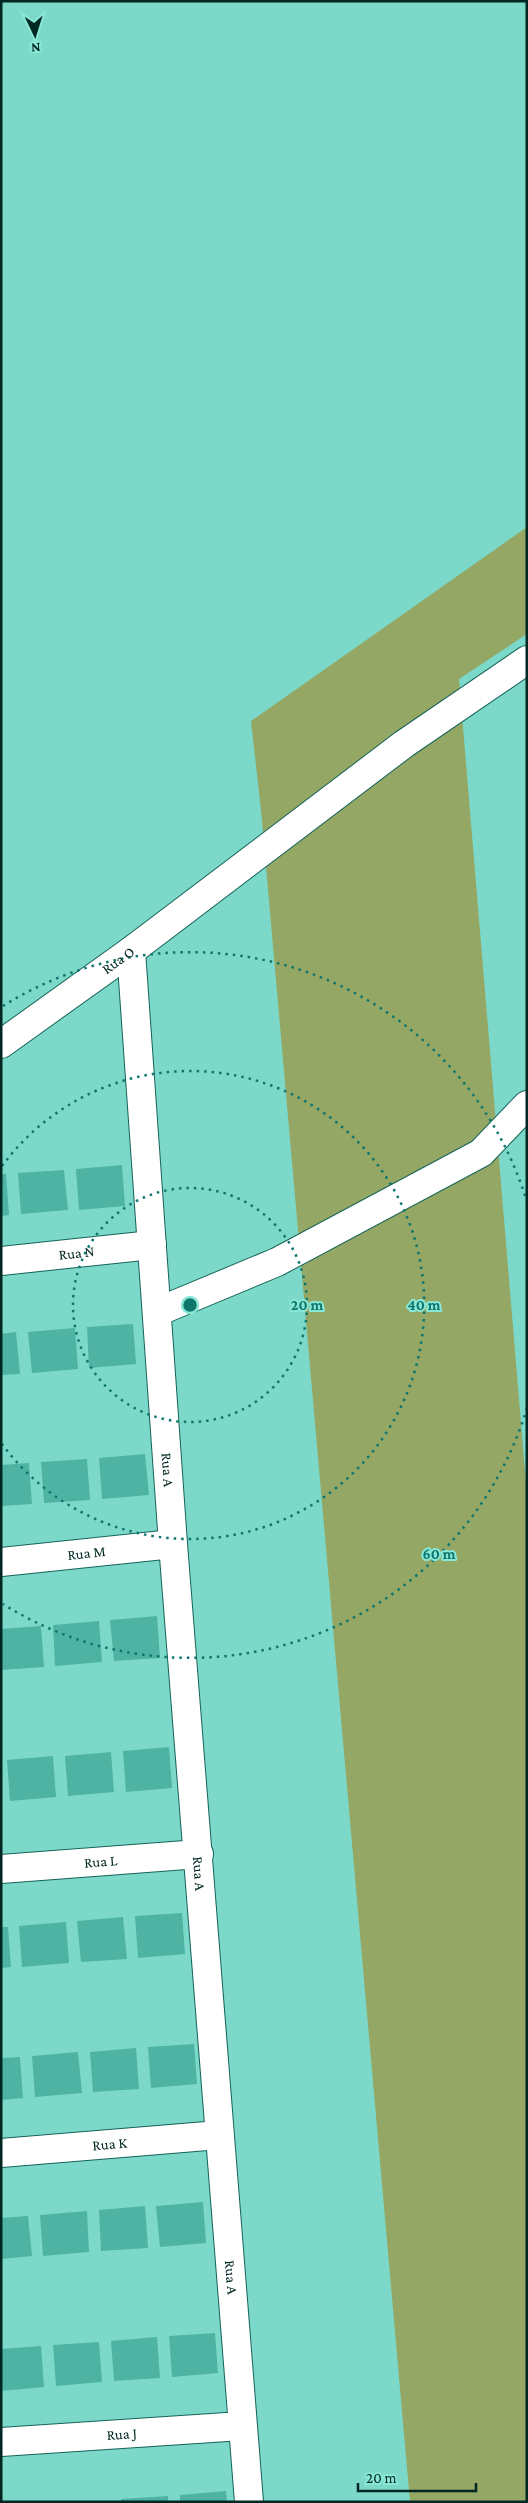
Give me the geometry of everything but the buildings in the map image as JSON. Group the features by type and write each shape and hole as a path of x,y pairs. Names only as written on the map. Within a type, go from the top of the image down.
{"street":[{"name":"Rua O","path":"1,1044 131,951 404,744 527,660"},
{"name":"Rua A","path":"131,951 173,1544 249,2502"},
{"path":"157,1312 277,1262 481,1153 527,1105"},
{"name":"Rua N","path":"1,1261 152,1245"},
{"name":"Rua M","path":"1,1562 173,1544"},
{"name":"Rua L","path":"1,1869 199,1854"},
{"name":"Rua K","path":"1,2153 219,2136"},
{"name":"Rua J","path":"1,2442 242,2426"}],"green space":[{"path":"527,527 527,634 459,679 527,1495 527,2502 410,2502 261,810 251,721"}]}
